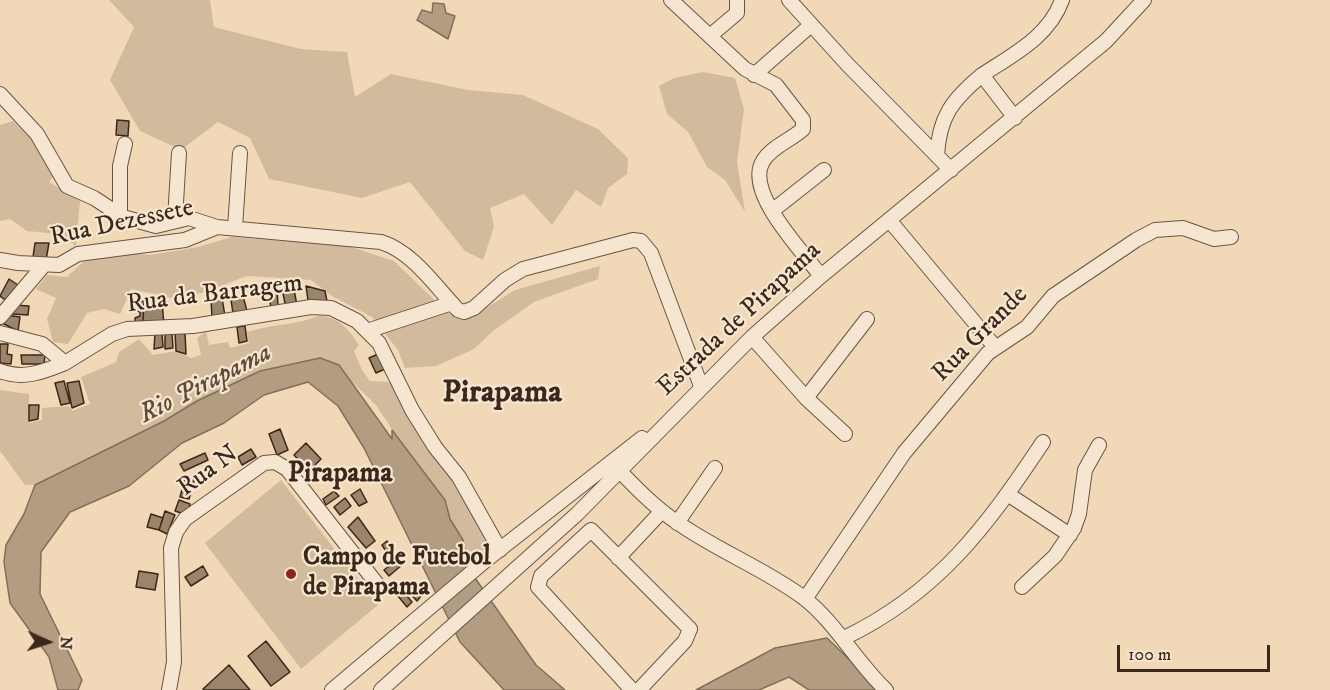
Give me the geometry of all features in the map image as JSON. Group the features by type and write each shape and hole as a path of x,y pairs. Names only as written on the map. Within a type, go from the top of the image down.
{"street":[{"path":"671,0 754,75 776,85 799,113 804,124 798,133 764,158 759,170 761,188 772,210 821,276"},
{"path":"711,35 737,13 736,0"},
{"path":"789,0 951,170"},
{"path":"937,156 943,118 982,75 1036,38 1051,21 1062,0"},
{"name":"Estrada de Pirapama","path":"615,466 662,426 752,337 821,276 1106,42 1144,0"},
{"path":"754,75 811,25"},
{"path":"982,75 1015,118"},
{"path":"0,94 37,134 68,186 94,198 120,216 156,226 163,226 175,219 194,219 217,226 388,244 414,264 460,311 469,312 523,269 638,240 645,243 651,253 701,386"},
{"path":"120,216 120,166 125,144"},
{"path":"175,219 179,153"},
{"path":"235,228 240,153"},
{"path":"772,210 824,170"},
{"path":"890,221 995,347"},
{"name":"Rua Dezessete","path":"0,260 59,265 81,253 185,240 217,226"},
{"name":"Rua Grande","path":"805,599 904,453 995,347 1027,327 1059,291 1149,233 1179,228 1214,239 1231,237"},
{"path":"3,309 44,265"},
{"path":"370,330 452,303"},
{"name":"Rua da Barragem","path":"0,371 10,375 33,375 65,363 127,329 193,326 311,307 331,308 370,330 388,357 424,430 459,477 500,550"},
{"path":"806,398 867,319"},
{"path":"0,333 42,344 65,363"},
{"path":"752,337 806,398 845,434"},
{"path":"844,638 891,612 927,585 970,542 1010,495 1043,442"},
{"path":"1022,587 1055,556 1070,535 1077,521 1085,470 1099,445"},
{"name":"Rua N","path":"169,690 174,662 172,540 185,519 264,463 275,462 287,469 377,584"},
{"path":"332,690 485,561 615,466"},
{"path":"615,466 676,523 776,579 805,599 844,638 869,673 886,690"},
{"path":"381,690 514,572 615,466"},
{"path":"676,523 715,468"},
{"path":"1010,495 1070,535"},
{"path":"618,558 662,511"},
{"path":"632,690 545,595 537,583 541,576 591,530 686,624 690,633 639,690"}],"shaded area":[{"path":"109,0 210,0 214,27 301,49 347,52 355,97 391,74 468,90 523,95 598,129 628,158 627,174 608,188 601,207 576,190 552,225 524,194 490,208 494,227 483,260 465,251 410,182 362,198 269,179 250,138 218,122 181,150 140,131 110,80 134,27"},
{"path":"433,3 444,4 446,13 455,16 448,39 417,20 422,10 432,13"},
{"path":"703,72 735,78 744,109 737,162 745,212 725,180 707,167 688,132 667,114 659,86 674,78"},
{"path":"13,121 41,149 54,176 49,182 80,201 76,246 59,234 27,231 10,219 0,221 0,125"},
{"path":"232,237 348,246 394,261 448,313 470,318 515,290 600,266 598,279 534,302 493,331 474,349 436,366 405,368 398,350 372,317 332,296 311,280 247,276 202,293 172,298 131,289 120,314 104,309 87,313 68,344 53,342 47,319 56,298 36,289 47,275 67,277 84,261 102,251 151,255 198,247"},
{"path":"320,315 343,325 351,334 359,345 354,351 362,370 370,381 390,382 425,445 456,484 472,510 491,549 467,568 463,540 450,519 445,500 409,455 376,405 350,380 339,365 320,358 294,364 200,399 164,421 35,485 25,485 0,451 0,390 29,394 29,423 42,420 42,408 69,406 72,411 90,404 81,377 116,362 119,352 139,339 153,355 176,351 191,358 201,355 197,338 206,331 209,345 228,342 230,348 249,343 247,332 304,321"},
{"path":"320,358 339,365 392,439 392,430 445,500 450,519 463,540 468,568 536,665 565,690 504,690 460,642 364,448 338,406 308,382 264,395 224,423 182,443 129,486 70,512 41,552 40,594 82,680 78,690 58,690 49,657 10,603 4,562 6,545 24,514 35,485 260,371"},
{"name":"Campo de Futebol de Pirapama","path":"281,480 378,605 301,669 205,543"},
{"path":"827,638 881,690 809,690 789,677 759,690 696,690 775,648"}],"building":[{"path":"117,120 129,121 128,136 116,135"},
{"path":"35,243 49,243 46,260 33,257"},
{"path":"9,279 18,285 8,302 0,296"},
{"path":"267,285 277,285 278,307 271,308"},
{"path":"306,286 325,291 327,301 308,300"},
{"path":"282,289 294,289 297,306 286,308"},
{"path":"243,296 247,311 233,313 231,300"},
{"path":"222,298 225,316 212,318 211,299"},
{"path":"144,301 162,302 164,325 143,321"},
{"path":"144,301 143,321 135,322 140,312 133,309 134,302"},
{"path":"14,305 29,306 28,315 13,314"},
{"path":"7,315 20,317 18,331 2,323"},
{"path":"245,326 247,341 239,343 237,327"},
{"path":"155,333 162,333 163,347 154,349"},
{"path":"175,333 185,333 186,354 176,351"},
{"path":"165,334 172,334 173,348 165,349"},
{"path":"0,344 8,344 7,354 12,355 11,364 0,363"},
{"path":"378,354 385,369 376,373 369,358"},
{"path":"21,355 45,355 44,364 22,364"},
{"path":"64,381 70,403 61,405 55,383"},
{"path":"79,381 84,403 72,408 67,383"},
{"path":"29,405 39,405 38,419 29,421"},
{"path":"280,429 288,450 277,455 269,434"},
{"path":"306,443 321,459 309,471 294,455"},
{"path":"251,449 256,457 242,465 238,457"},
{"path":"205,453 208,460 184,471 180,464"},
{"path":"186,475 195,478 189,499 180,497"},
{"path":"360,489 367,502 359,506 351,495"},
{"path":"334,491 339,496 326,505 323,499"},
{"path":"345,498 351,506 340,515 334,507"},
{"path":"179,500 190,504 187,515 175,511"},
{"path":"165,511 175,515 167,534 159,530"},
{"path":"151,514 163,518 159,530 147,527"},
{"path":"358,517 375,541 366,548 348,527"},
{"path":"387,541 394,552 389,556 382,545"},
{"path":"397,560 402,565 389,576 384,570"},
{"path":"203,566 208,575 191,586 185,577"},
{"path":"139,571 158,574 155,590 136,587"},
{"path":"408,583 421,596 417,601 404,587"},
{"path":"398,585 412,602 407,607 393,590"},
{"path":"266,641 290,672 271,686 248,656"},
{"path":"229,665 250,690 203,689"}],"place":[{"name":"Campo de Futebol de Pirapama","path":"291,574"}],"district":[{"name":"Pirapama","path":"502,394"},
{"name":"Pirapama","path":"340,475"}],"water label":[{"name":"Rio Pirapama","path":"206,385"}]}
